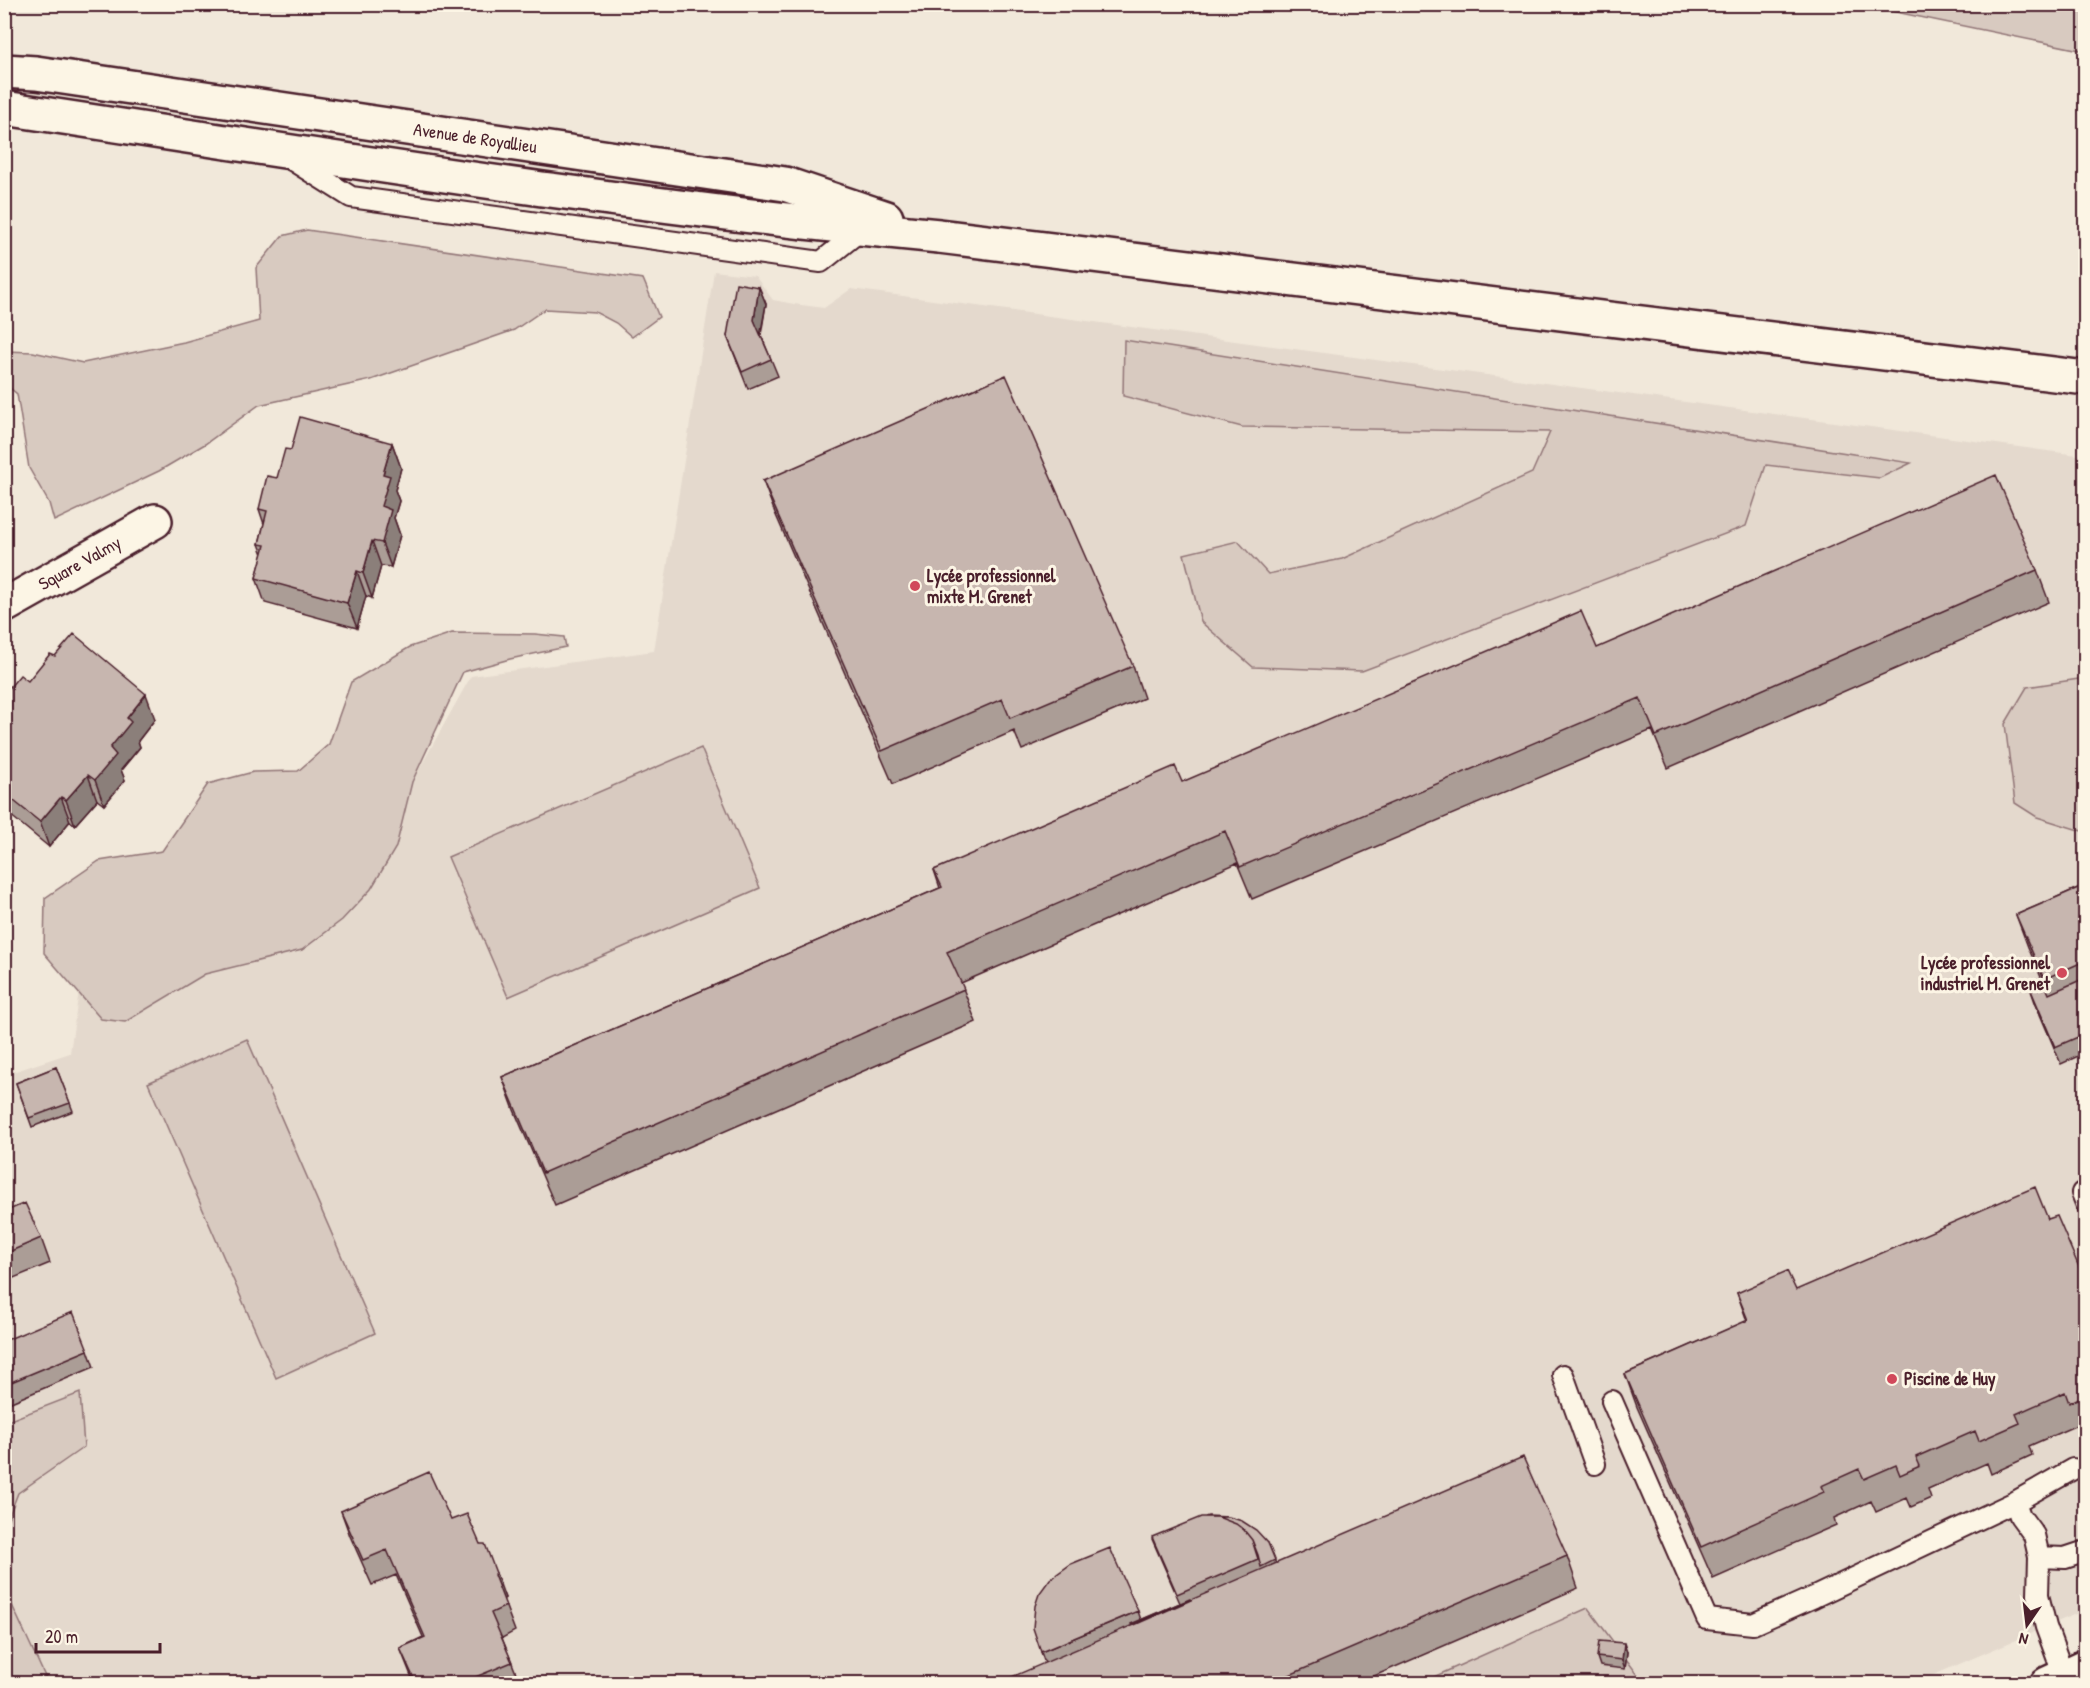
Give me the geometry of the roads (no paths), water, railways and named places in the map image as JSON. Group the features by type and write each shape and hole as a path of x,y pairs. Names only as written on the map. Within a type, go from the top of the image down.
{"main road":[{"name":"Avenue de Royallieu","path":"4,71 36,73 785,184 939,236"},
{"path":"4,108 454,175 811,224 939,236 2085,378"},
{"name":"Square Valmy","path":"4,606 155,521"}],"lane":[{"path":"1563,1375 1595,1464"},
{"path":"1612,1401 1707,1619 1753,1624 2015,1502 2073,1468"},
{"path":"2015,1502 2020,1516 2034,1535 2039,1557 2038,1595 2046,1627 2070,1676"},
{"path":"2039,1557 2065,1558 2085,1551"}],"place":[{"name":"Lycée professionnel mixte M. Grenet","path":"915,586"},
{"name":"Lycée professionnel industriel M. Grenet","path":"2062,973"},
{"name":"Piscine de Huy","path":"1892,1379"}]}
